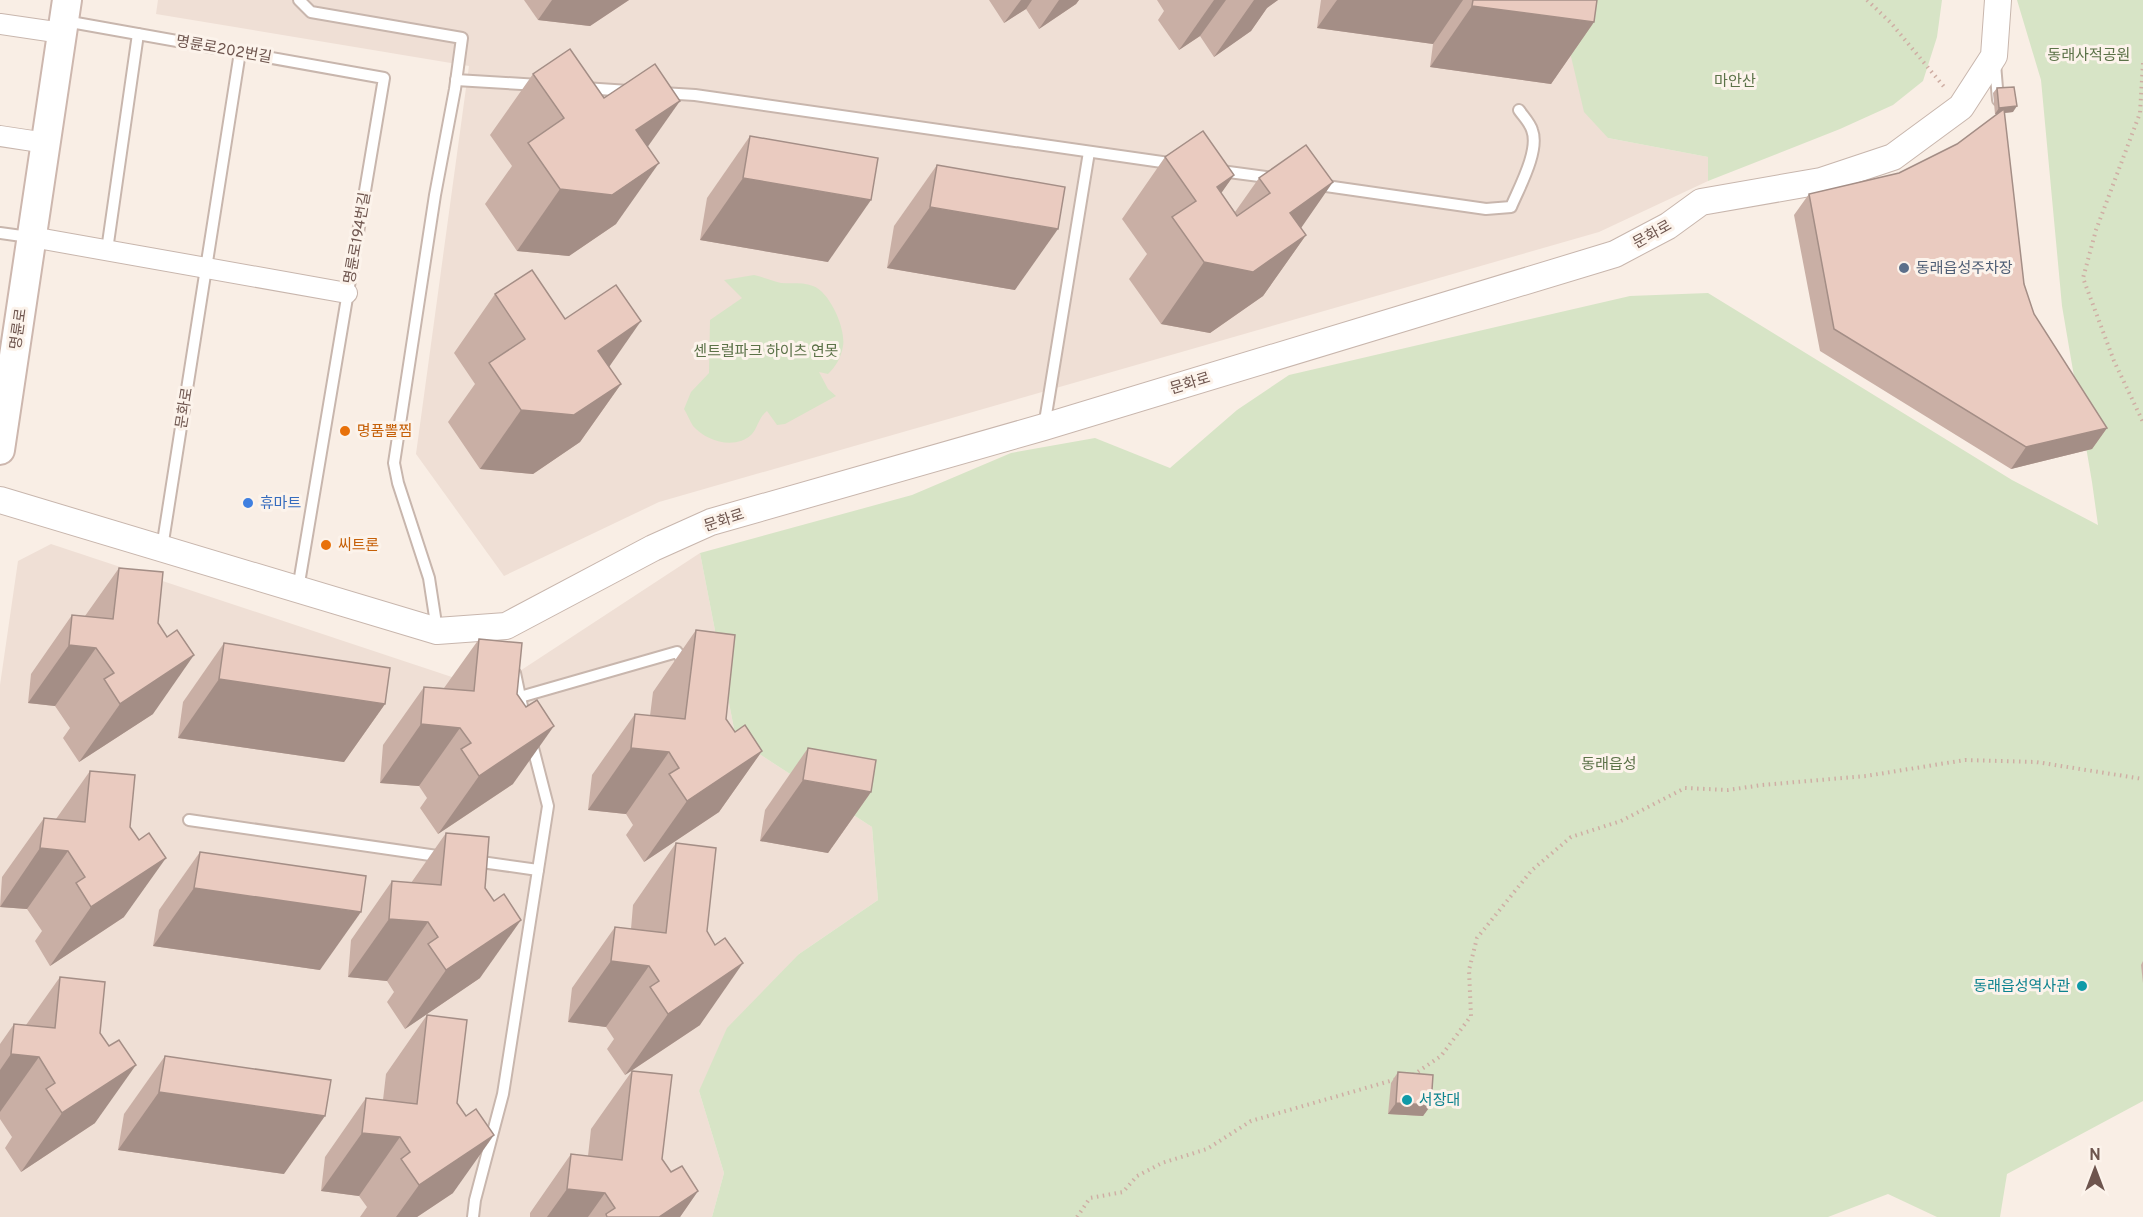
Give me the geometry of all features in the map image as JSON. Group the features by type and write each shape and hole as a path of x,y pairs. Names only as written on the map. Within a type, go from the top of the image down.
{"main road":[{"name":"명륜로","path":"0,450 2,420 64,18"}],"street":[{"name":"문화로","path":"0,500 437,631 507,631 653,548 711,522 1044,427 1615,254 1668,226 1701,202 1822,186 1893,157 1961,106 1994,56 1998,0"},
{"path":"0,24 64,18"},
{"path":"0,136 46,143"},
{"name":"명륜로194번길","path":"32,237 347,293"}],"lane":[{"path":"299,0 311,12 462,38 435,195 394,463 398,483 429,578 437,631"},
{"name":"명륜로202번길","path":"64,18 138,34 384,78"},
{"path":"107,250 138,34"},
{"path":"207,268 240,52"},
{"path":"1994,56 2000,115"},
{"name":"명륜로194번길","path":"347,293 384,78"},
{"path":"456,80 551,86"},
{"path":"575,88 635,91"},
{"path":"647,92 695,95 1183,165"},
{"path":"1311,183 1486,208 1511,207 1524,180 1533,144 1533,130 1520,110"},
{"path":"1044,427 1089,152"},
{"path":"1206,168 1288,180"},
{"path":"0,233 32,237"},
{"name":"문화로","path":"162,549 207,268"},
{"path":"298,589 347,293"},
{"path":"520,697 677,652 694,677"},
{"path":"473,1217 475,1200 503,1094 548,806 514,666"},
{"path":"189,820 456,859"},
{"path":"468,860 538,870"}],"path":[{"path":"1867,0 1891,23 1961,106"},
{"path":"2143,63 2140,113 2096,230 2084,278 2114,361 2143,422"},
{"path":"1408,1076 1417,1074 1441,1056 1471,1016 1469,970 1478,938 1532,870 1570,837 1621,821 1685,788 1728,790 1866,776 1965,760 2036,762 2143,778"},
{"path":"1077,1217 1090,1198 1123,1192 1137,1176 1162,1163 1207,1149 1251,1121 1399,1079"}],"shaded area":[{"path":"158,0 1548,0 1608,138 1708,157 1708,181 1599,232 659,502 504,576 416,454 469,66 156,14"},
{"path":"51,544 491,690 700,553 736,739 872,827 878,900 799,954 699,1091 724,1173 712,1217 0,1217 0,685 18,561"}],"green space":[{"name":"마안산","path":"1548,0 1942,0 1937,37 1923,81 1893,105 1840,129 1708,181 1708,157 1608,138 1584,112 1562,18"},
{"name":"동래읍성","path":"2017,0 2143,0 2143,1101 2007,1174 2000,1217 1937,1217 1888,1194 1828,1217 712,1217 724,1173 699,1091 727,1028 799,954 878,900 872,827 736,739 700,553 912,495 1011,453 1095,438 1170,468 1237,410 1289,375 1630,296 1708,293 2012,480 2098,525 2062,306 2041,80"},
{"name":"센트럴파크 하이츠 연못","path":"754,275 781,283 813,286 831,303 842,330 843,346 836,365 831,371 828,374 819,372 828,389 836,396 785,424 777,425 767,411 752,434 745,439 738,442 722,442 699,432 684,409 691,392 709,373 710,320 742,298 724,280"}],"building":[{"path":"1473,0 1597,0 1594,22 1472,6"},
{"path":"570,49 604,98 655,64 680,101 636,130 659,163 612,195 560,189 528,143 564,118 533,74"},
{"path":"2014,87 2017,106 1999,108 1997,88"},
{"name":"동래읍성주차장","path":"2004,109 2024,284 2034,314 2107,428 2026,447 1834,329 1809,194 1899,173 1957,144"},
{"path":"1203,131 1234,175 1217,187 1237,216 1270,193 1259,178 1306,145 1333,182 1290,213 1306,235 1253,272 1204,262 1172,217 1196,201 1165,157"},
{"path":"750,136 878,158 871,200 743,178"},
{"path":"937,165 1065,187 1058,229 930,207"},
{"path":"532,270 565,319 616,285 641,321 598,351 621,384 574,415 521,410 489,363 525,339 495,294"},
{"path":"119,568 163,572 158,623 167,637 177,630 194,655 120,704 104,679 114,673 96,648 69,645 72,615 113,619"},
{"path":"696,630 735,635 726,719 735,732 745,725 762,751 687,801 669,774 679,768 669,752 631,748 635,714 685,719"},
{"path":"479,639 522,643 517,694 526,707 537,700 554,726 479,776 461,749 471,743 460,728 421,724 424,687 474,691"},
{"path":"224,643 390,668 385,704 219,679"},
{"path":"808,748 876,760 871,792 803,780"},
{"path":"90,771 135,775 130,827 139,840 149,833 166,858 91,907 76,883 85,877 68,851 40,848 44,818 85,822"},
{"path":"446,833 489,837 485,888 494,901 504,894 521,920 446,970 428,944 438,937 428,922 389,919 392,881 441,885"},
{"path":"676,843 716,848 707,931 715,945 725,938 743,963 668,1014 650,987 659,981 649,966 611,961 615,927 666,933"},
{"path":"200,852 366,876 361,912 194,888"},
{"path":"60,977 105,982 100,1033 109,1046 119,1040 136,1065 62,1113 46,1089 55,1083 39,1057 11,1054 14,1024 55,1028"},
{"path":"427,1015 467,1020 457,1103 466,1116 476,1109 494,1135 419,1185 401,1159 410,1152 400,1137 362,1133 366,1098 417,1104"},
{"path":"165,1056 331,1080 325,1116 159,1092"},
{"path":"632,1071 672,1075 662,1159 671,1172 682,1166 698,1191 659,1217 607,1217 606,1214 615,1208 605,1193 567,1189 571,1154 622,1160"},
{"path":"1398,1072 1433,1075 1431,1105 1396,1103"}],"place":[{"name":"동래읍성주차장","path":"1904,268"},
{"name":"명품뽈찜","path":"345,431"},
{"name":"휴마트","path":"248,503"},
{"name":"씨트론","path":"326,545"},
{"name":"동래읍성역사관","path":"2082,986"},
{"name":"서장대","path":"1407,1100"}],"park label":[{"name":"동래사적공원","path":"2089,55"}]}
